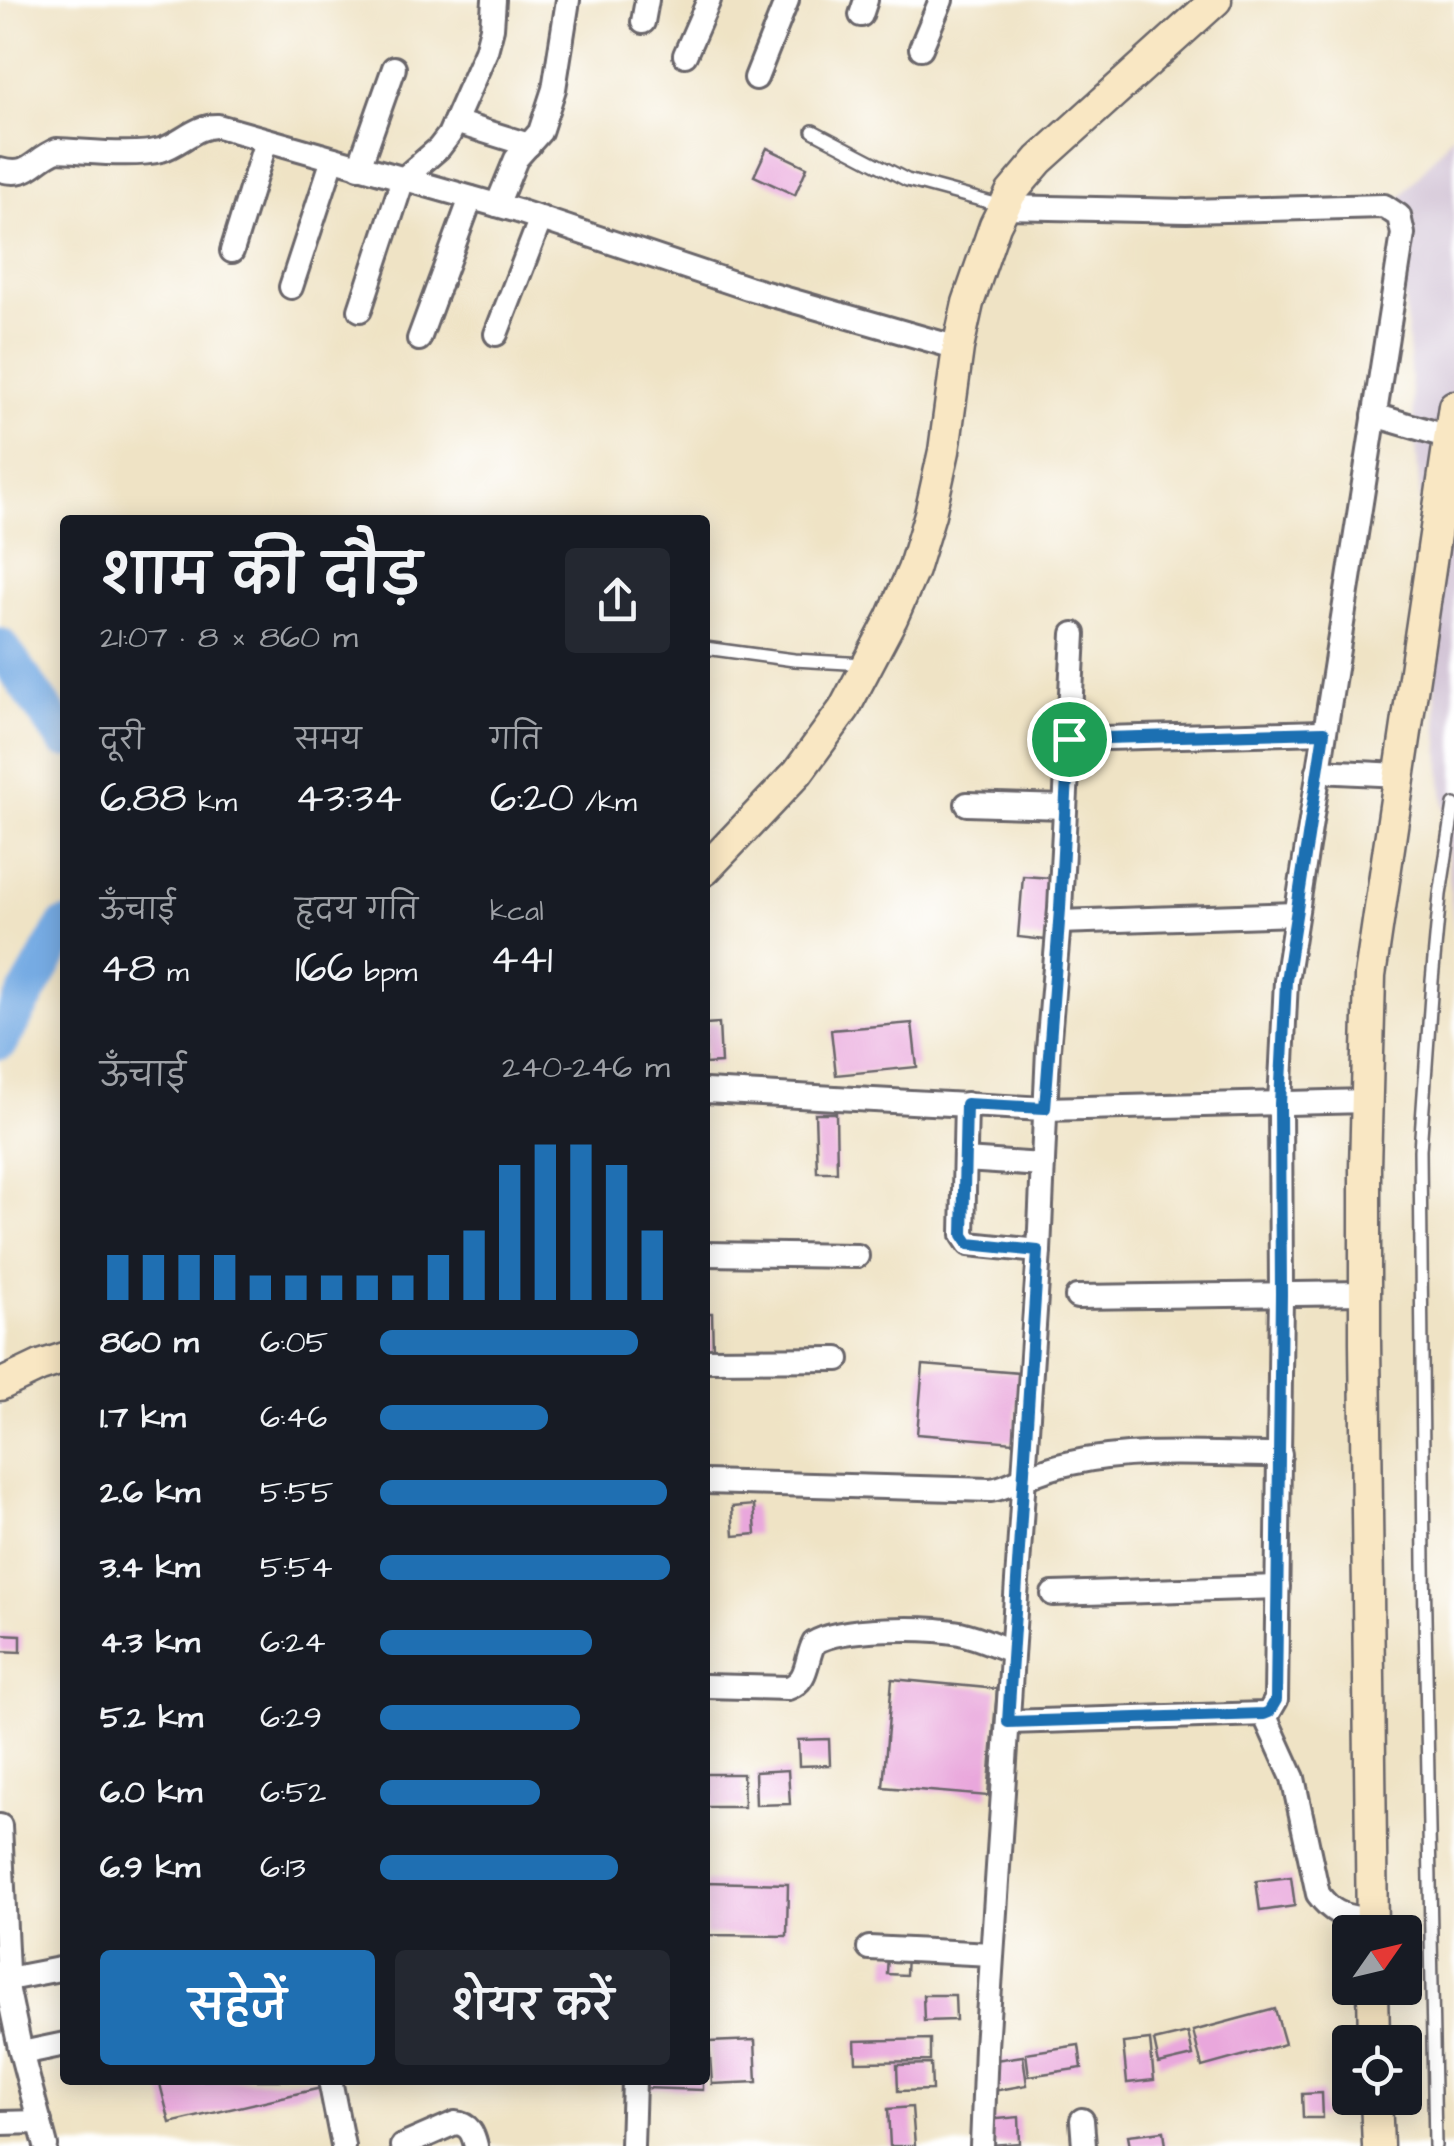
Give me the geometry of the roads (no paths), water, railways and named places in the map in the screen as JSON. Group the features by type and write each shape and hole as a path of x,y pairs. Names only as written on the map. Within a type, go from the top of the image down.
{"street":[{"path":"360,310 404,179 439,148 486,51 494,0"},
{"path":"498,205 516,159 540,132 554,89 568,0"},
{"path":"686,55 708,0"},
{"path":"756,78 787,0"},
{"path":"921,48 941,0"},
{"path":"710,865 798,772 844,709 913,570 944,451 968,304 1011,193 1039,160 1216,0"},
{"path":"359,167 394,68"},
{"path":"454,122 529,145"},
{"path":"0,170 24,172 58,150 161,150 218,126 498,205 748,288 958,348"},
{"path":"232,251 266,141"},
{"path":"292,288 333,160"},
{"path":"419,340 471,198"},
{"path":"1004,207 1187,211 1384,206 1392,209 1403,226 1286,981 1280,1104 1276,1700 1264,1714 1008,1722"},
{"path":"496,334 540,218"},
{"path":"1372,1915 1365,1293 1370,976 1454,406"},
{"path":"1374,416 1449,437"},
{"path":"982,2146 1074,634"},
{"path":"1069,739 1324,732"},
{"path":"1318,771 1400,775"},
{"path":"967,804 1065,807"},
{"path":"1059,922 1295,914"},
{"path":"710,1091 1045,1108 1366,1101"},
{"path":"966,1104 965,1240 969,1244 1038,1251"},
{"path":"964,1160 1042,1165"},
{"path":"710,1254 856,1256"},
{"path":"1078,1297 1365,1293"},
{"path":"0,1385 60,1360"},
{"path":"710,1360 838,1360"},
{"path":"710,1482 991,1490 1070,1463 1103,1458 1142,1454 1280,1455"},
{"path":"1053,1594 1278,1586"},
{"path":"710,1686 795,1686 805,1674 814,1643 831,1636 888,1630 960,1634 1012,1651"},
{"path":"1264,1714 1293,1778 1318,1894 1328,1908 1342,1915"},
{"path":"0,1826 2,1923 8,1979 46,2146"},
{"path":"869,1948 992,1954"},
{"path":"8,1979 60,1969"},
{"path":"22,2053 60,2045"},
{"path":"331,2085 343,2146"},
{"path":"632,2146 634,2085"},
{"path":"1377,2115 1378,2146"},
{"path":"1082,2120 1084,2146"},
{"path":"0,2123 40,2122"},
{"path":"402,2146 455,2123 469,2128 476,2146"}],"lane":[{"path":"813,131 906,180 1004,207"},
{"path":"710,649 794,660 868,664"},
{"path":"1435,2146 1420,1150 1440,895 1454,805"}],"waterway":[{"path":"0,647 60,732"},
{"path":"0,1041 60,936"}]}
